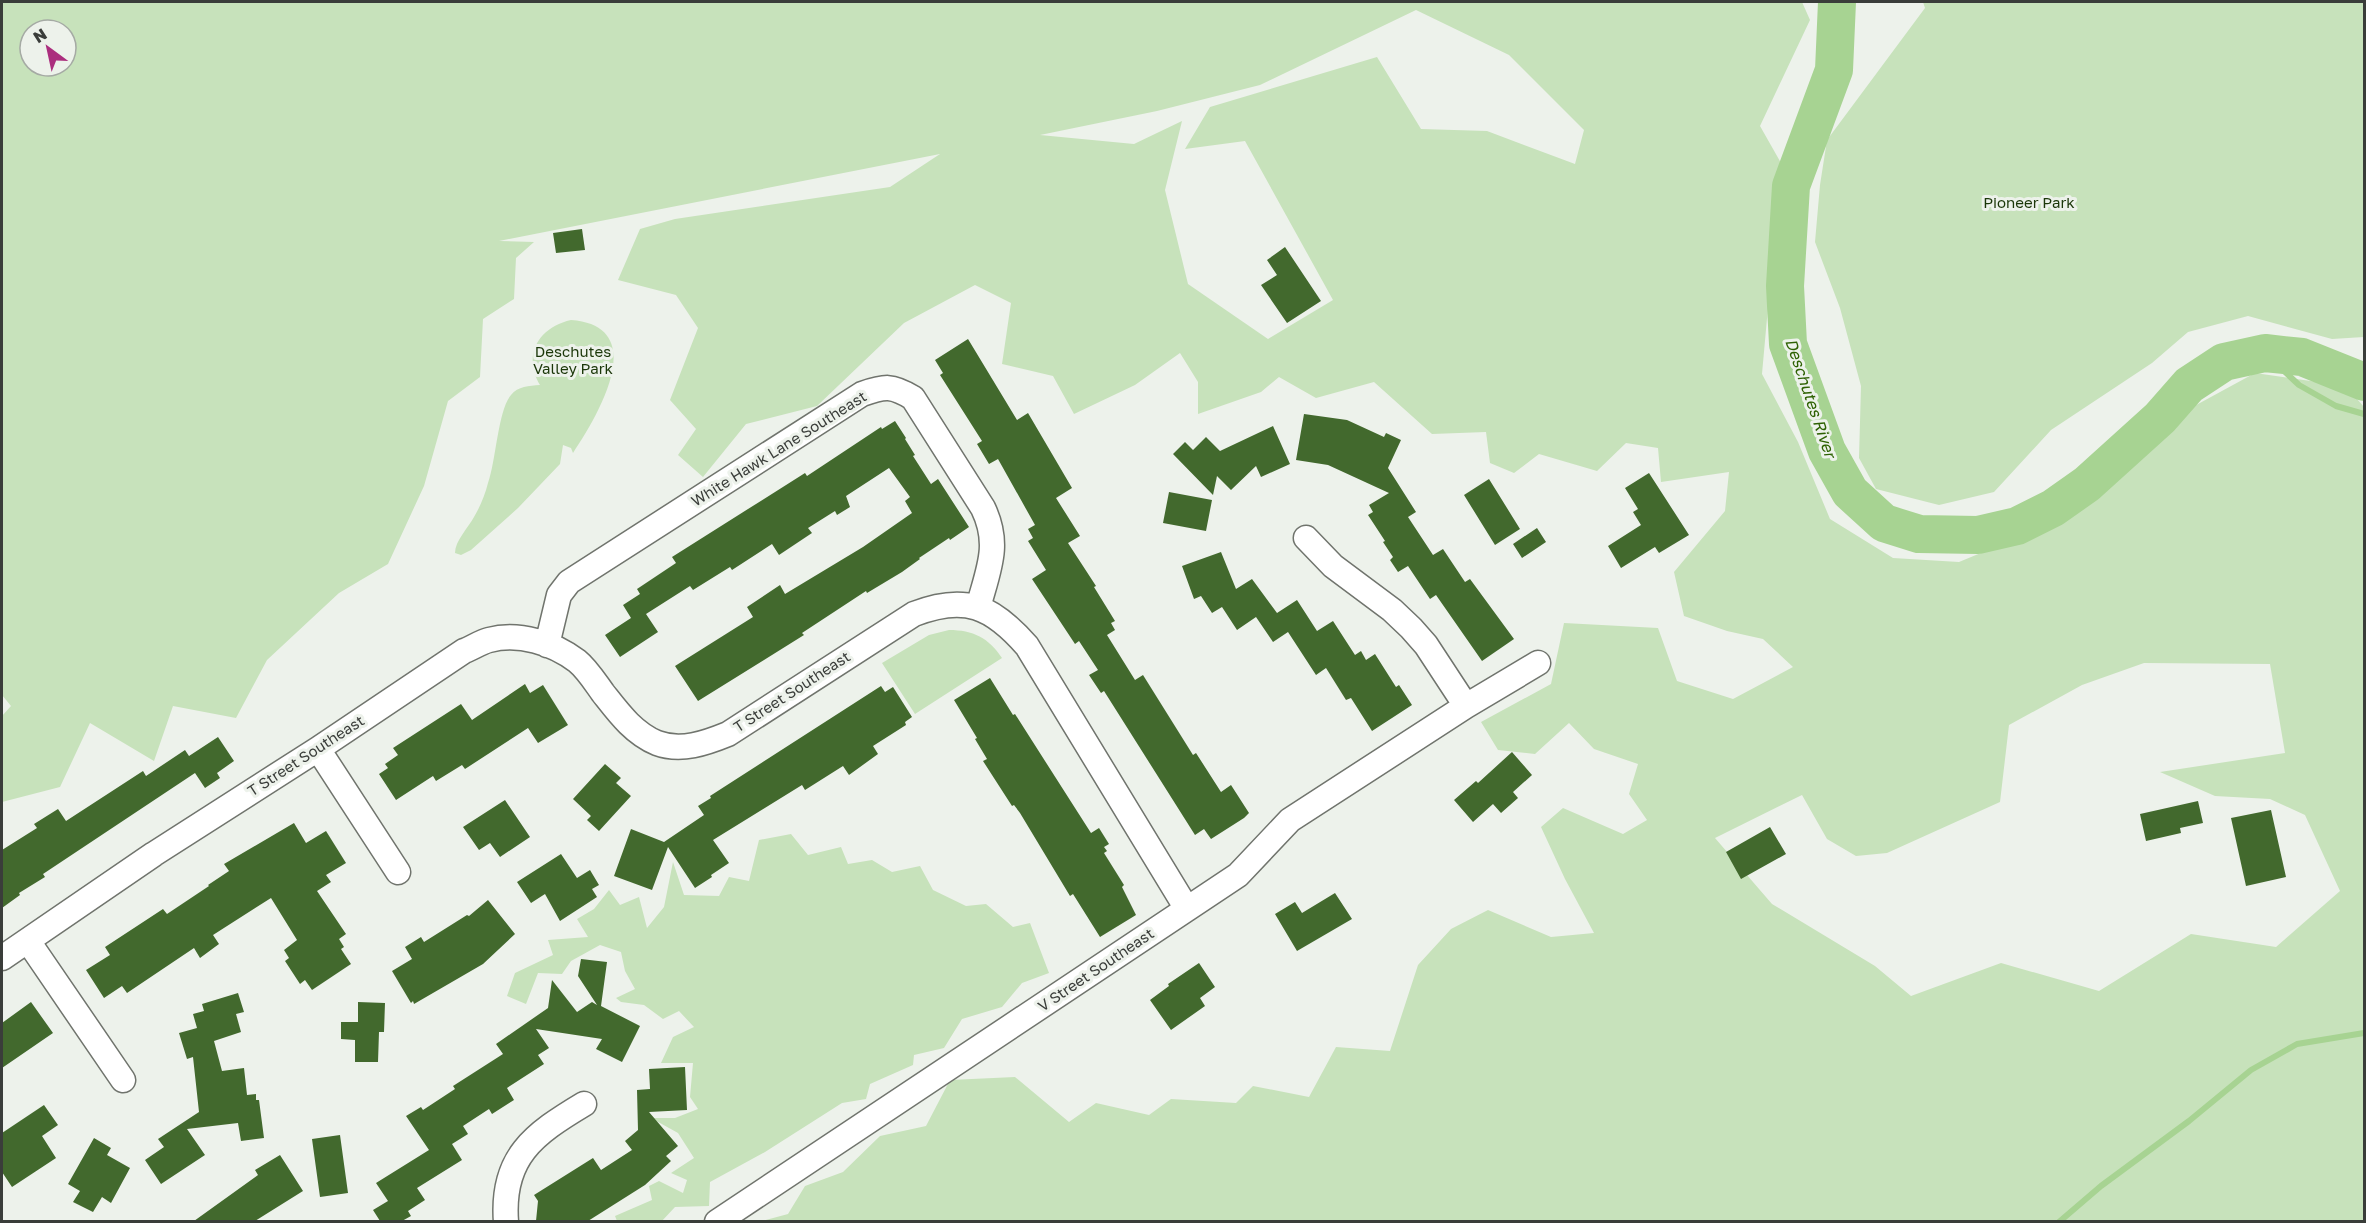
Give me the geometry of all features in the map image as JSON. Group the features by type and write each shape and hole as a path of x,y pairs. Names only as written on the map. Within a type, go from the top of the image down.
{"street":[{"name":"White Hawk Lane Southeast","path":"547,645 559,595 569,582 862,394 882,387 899,389 913,398 990,521 993,558 978,608"},
{"path":"1306,538 1332,566 1392,610 1411,628 1426,645 1466,706"},
{"name":"T Street Southeast","path":"2,958 154,854 318,749 464,651 489,640 520,637 547,645 578,662 638,732 657,743 679,747 702,744 728,734 914,614 935,605 958,604 978,608 994,615 1012,629 1027,646 1187,909"},
{"name":"V Street Southeast","path":"717,1221 1238,875 1290,820 1466,706 1538,663"},
{"path":"318,749 398,873"},
{"path":"28,941 123,1080"},
{"path":"507,1221 505,1195 509,1175 519,1157 542,1132 584,1104"}],"green space":[{"path":"2,2 1802,2 1810,20 1760,126 1781,163 1762,374 1798,442 1830,519 1893,558 1959,562 2044,527 2140,454 2187,410 2255,373 2346,386 2364,407 2364,1221 762,1221 788,1214 805,1186 843,1172 880,1136 926,1126 950,1080 1015,1077 1069,1122 1096,1103 1149,1115 1171,1099 1236,1103 1253,1086 1309,1097 1336,1047 1390,1051 1418,965 1451,929 1488,910 1551,937 1594,933 1541,827 1563,808 1623,834 1647,820 1629,794 1638,764 1594,749 1569,723 1535,754 1498,750 1481,722 1551,684 1564,623 1658,628 1677,681 1733,699 1793,667 1763,639 1727,631 1684,616 1674,572 1725,511 1729,472 1661,482 1658,448 1626,443 1597,471 1539,454 1514,473 1490,463 1486,432 1432,434 1374,382 1316,398 1279,377 1261,392 1198,414 1198,382 1180,353 1135,385 1074,414 1053,376 1002,364 1011,303 975,285 904,323 817,406 746,424 703,477 678,455 696,429 670,400 698,328 676,295 618,280 640,229 675,219 890,187 940,154 499,241 534,242 516,258 514,299 483,319 480,377 448,401 424,486 388,564 339,593 267,660 236,718 173,706 154,761 90,723 60,787 2,802 2,716 11,706 2,695","holes":["1416,10 1509,55 1584,130 1575,164 1487,131 1421,129 1377,57 1210,107 1185,149 1245,141 1333,300 1268,339 1188,284 1165,190 1182,121 1134,144 1040,135 1157,111 1260,85","2144,663 2270,664 2285,753 2160,772 2215,796 2270,799 2305,815 2340,891 2276,947 2191,934 2099,991 2001,963 1911,996 1875,966 1772,904 1715,838 1802,795 1827,839 1856,856 1887,853 2000,802 2009,725 2082,685"]},
{"name":"Pioneer Park","path":"1923,2 2364,2 2364,337 2332,339 2248,316 2188,332 2152,363 2051,430 1994,492 1939,505 1876,489 1859,458 1861,386 1840,308 1815,242 1820,185 1827,140 1925,8"},
{"name":"Deschutes Valley Park","path":"571,320 595,326 609,338 614,355 611,375 594,418 573,453 571,448 563,445 560,464 518,508 471,550 461,555 455,553 457,544 482,501 491,474 500,424 507,402 517,390 540,385 533,363 533,353 537,344 550,329"},
{"path":"949,630 980,636 992,645 1002,658 915,714 882,663 929,635"},
{"path":"791,834 808,855 841,847 848,864 872,860 892,872 920,866 933,890 966,906 986,904 1013,927 1030,923 1049,973 1022,983 1002,1007 962,1019 944,1048 914,1055 913,1065 870,1084 866,1099 842,1103 765,1152 710,1182 709,1206 675,1207 661,1222 617,1221 615,1216 652,1200 649,1186 659,1181 683,1193 687,1180 671,1173 694,1158 678,1133 651,1118 675,1118 698,1109 690,1097 693,1063 661,1063 673,1037 694,1027 679,1011 663,1019 644,1005 621,1002 616,998 635,989 625,971 621,952 600,945 571,961 562,974 538,973 526,1004 507,996 515,973 553,955 548,940 588,937 577,919 594,909 609,890 620,905 639,897 647,928 664,907 673,862 684,895 719,896 729,877 749,881 759,840"}],"building":[{"path":"582,229 585,250 556,253 553,233"},
{"path":"1285,247 1321,301 1287,323 1261,285 1277,275 1267,260"},
{"path":"968,339 1017,420 1028,413 1072,488 1056,498 1080,536 1068,543 1115,621 1111,623 1115,630 1107,635 1135,680 1143,675 1193,755 1196,753 1221,792 1231,785 1249,813 1211,839 1204,829 1195,835 1104,691 1101,693 1089,675 1098,670 1079,641 1075,644 1032,579 1046,570 1028,541 1033,538 1028,529 1035,525 998,459 989,464 977,444 982,441 940,375 943,373 935,360"},
{"path":"1304,414 1347,420 1384,437 1386,433 1401,440 1388,468 1416,512 1408,517 1433,555 1443,549 1465,582 1470,579 1514,639 1482,661 1436,595 1430,599 1408,566 1398,572 1390,560 1393,557 1383,542 1385,541 1368,515 1373,512 1369,505 1389,493 1328,465 1296,460"},
{"path":"895,421 931,484 938,479 969,527 698,701 675,666 753,617 747,607 780,585 785,594 863,547 912,513 905,501 910,497 889,468 846,496 850,507 837,515 835,511 808,528 812,533 779,555 772,544 732,570 730,567 693,590 690,586 646,614 658,632 620,657 605,635 631,618 623,605 640,594 637,589 676,563 672,557 805,473 807,476 881,427 882,429"},
{"path":"1273,426 1290,464 1261,477 1256,466 1231,490 1217,476 1213,495 1173,454 1185,442 1193,450 1206,437 1220,451"},
{"path":"1649,473 1689,535 1659,553 1655,547 1621,568 1608,546 1641,525 1633,512 1638,509 1625,488"},
{"path":"1489,479 1520,529 1495,545 1464,495"},
{"path":"1169,492 1212,500 1206,531 1163,523"},
{"path":"1537,528 1546,542 1522,558 1513,544"},
{"path":"1221,552 1236,589 1252,579 1277,613 1297,600 1317,631 1333,621 1355,655 1361,651 1366,660 1375,654 1396,687 1399,685 1412,705 1372,731 1351,698 1346,700 1326,668 1316,675 1288,632 1273,642 1256,617 1237,630 1222,607 1212,613 1201,596 1194,599 1182,566"},
{"path":"990,678 1091,833 1099,828 1109,844 1104,847 1107,851 1104,853 1124,885 1122,887 1136,915 1100,937 1073,894 1070,896 1020,813 1014,805 1012,806 983,761 987,759 954,700"},
{"path":"525,684 530,693 543,685 568,725 538,743 528,728 465,769 462,765 436,781 433,776 396,800 379,774 388,768 385,764 398,755 393,748 461,704 472,720"},
{"path":"881,686 885,692 893,687 912,717 905,722 906,725 873,746 878,754 849,775 843,766 805,790 802,785 713,840 729,863 711,875 712,877 695,888 668,847 652,890 614,876 631,829 664,842 704,815 698,806 711,798 710,796"},
{"path":"218,737 234,761 217,773 220,778 205,788 195,773 43,874 45,877 19,893 20,895 2,908 2,850 37,828 34,824 58,809 66,821 143,771 146,776 185,750 189,756"},
{"path":"1512,752 1532,775 1513,792 1518,798 1501,813 1493,804 1473,822 1454,800 1476,781 1478,783"},
{"path":"605,764 621,778 616,783 631,796 599,831 587,820 591,816 573,799"},
{"path":"505,800 530,837 500,857 490,843 479,850 463,827"},
{"path":"2198,801 2203,823 2180,828 2181,833 2146,841 2140,814"},
{"path":"2271,810 2286,877 2246,886 2231,818"},
{"path":"294,823 306,843 326,831 346,863 326,875 331,882 317,891 346,934 339,939 344,947 341,949 351,964 312,990 305,980 300,984 285,961 289,958 284,950 297,940 271,898 213,935 219,944 200,958 194,948 127,993 122,986 104,998 86,970 110,955 105,947 163,909 167,914 229,871 224,864"},
{"path":"1770,827 1786,854 1741,879 1726,852"},
{"path":"561,854 577,878 590,870 599,885 592,889 597,897 560,921 545,894 531,903 517,882"},
{"path":"1335,893 1352,919 1297,951 1275,914 1295,902 1302,913"},
{"path":"488,900 515,934 483,964 414,1004 413,1001 411,1003 392,971 412,959 405,947 421,937 424,942 467,915 469,916"},
{"path":"581,959 607,962 601,1006 640,1026 622,1062 596,1049 602,1039 536,1029 549,1048 538,1055 544,1064 507,1088 514,1100 492,1114 489,1109 463,1126 468,1134 452,1144 462,1160 417,1188 425,1200 408,1211 411,1216 402,1221 380,1221 373,1210 388,1201 376,1183 429,1150 406,1116 421,1107 423,1110 455,1089 453,1086 503,1054 496,1044 548,1008 552,980 577,1012 592,1002 597,1005 578,976"},
{"path":"1199,963 1215,987 1200,998 1205,1006 1171,1030 1150,1000 1169,986 1168,984"},
{"path":"238,993 244,1012 236,1014 241,1032 214,1041 222,1071 244,1068 247,1095 256,1094 256,1100 259,1100 264,1138 241,1141 238,1123 187,1129 205,1155 161,1184 145,1160 164,1147 158,1139 199,1112 193,1057 187,1059 179,1033 197,1028 193,1014 204,1011 202,1004"},
{"path":"31,1002 53,1033 2,1068 2,1023"},
{"path":"358,1002 385,1003 384,1032 379,1032 378,1062 355,1062 355,1040 341,1039 341,1022 358,1022"},
{"path":"685,1067 687,1110 649,1112 678,1146 666,1156 671,1161 645,1185 588,1221 536,1221 538,1201 534,1195 593,1158 601,1170 632,1150 625,1141 638,1130 637,1090 650,1089 649,1069"},
{"path":"44,1105 58,1125 42,1136 56,1158 12,1187 2,1172 2,1133"},
{"path":"340,1135 348,1193 320,1197 312,1139"},
{"path":"94,1138 111,1148 107,1155 130,1168 111,1203 102,1197 93,1212 73,1202 80,1191 68,1184"},
{"path":"280,1155 303,1191 255,1221 194,1221 258,1175 255,1170"}],"waterway":[{"name":"Deschutes River","path":"1837,2 1834,70 1791,186 1785,286 1788,344 1827,451 1850,492 1884,523 1919,534 1978,535 2017,526 2053,508 2087,484 2160,418 2189,385 2224,362 2265,353 2302,357 2364,382"},
{"path":"2265,353 2299,385 2336,406 2364,414"},
{"path":"2059,1222 2101,1186 2189,1121 2251,1070 2297,1044 2364,1033"}]}
